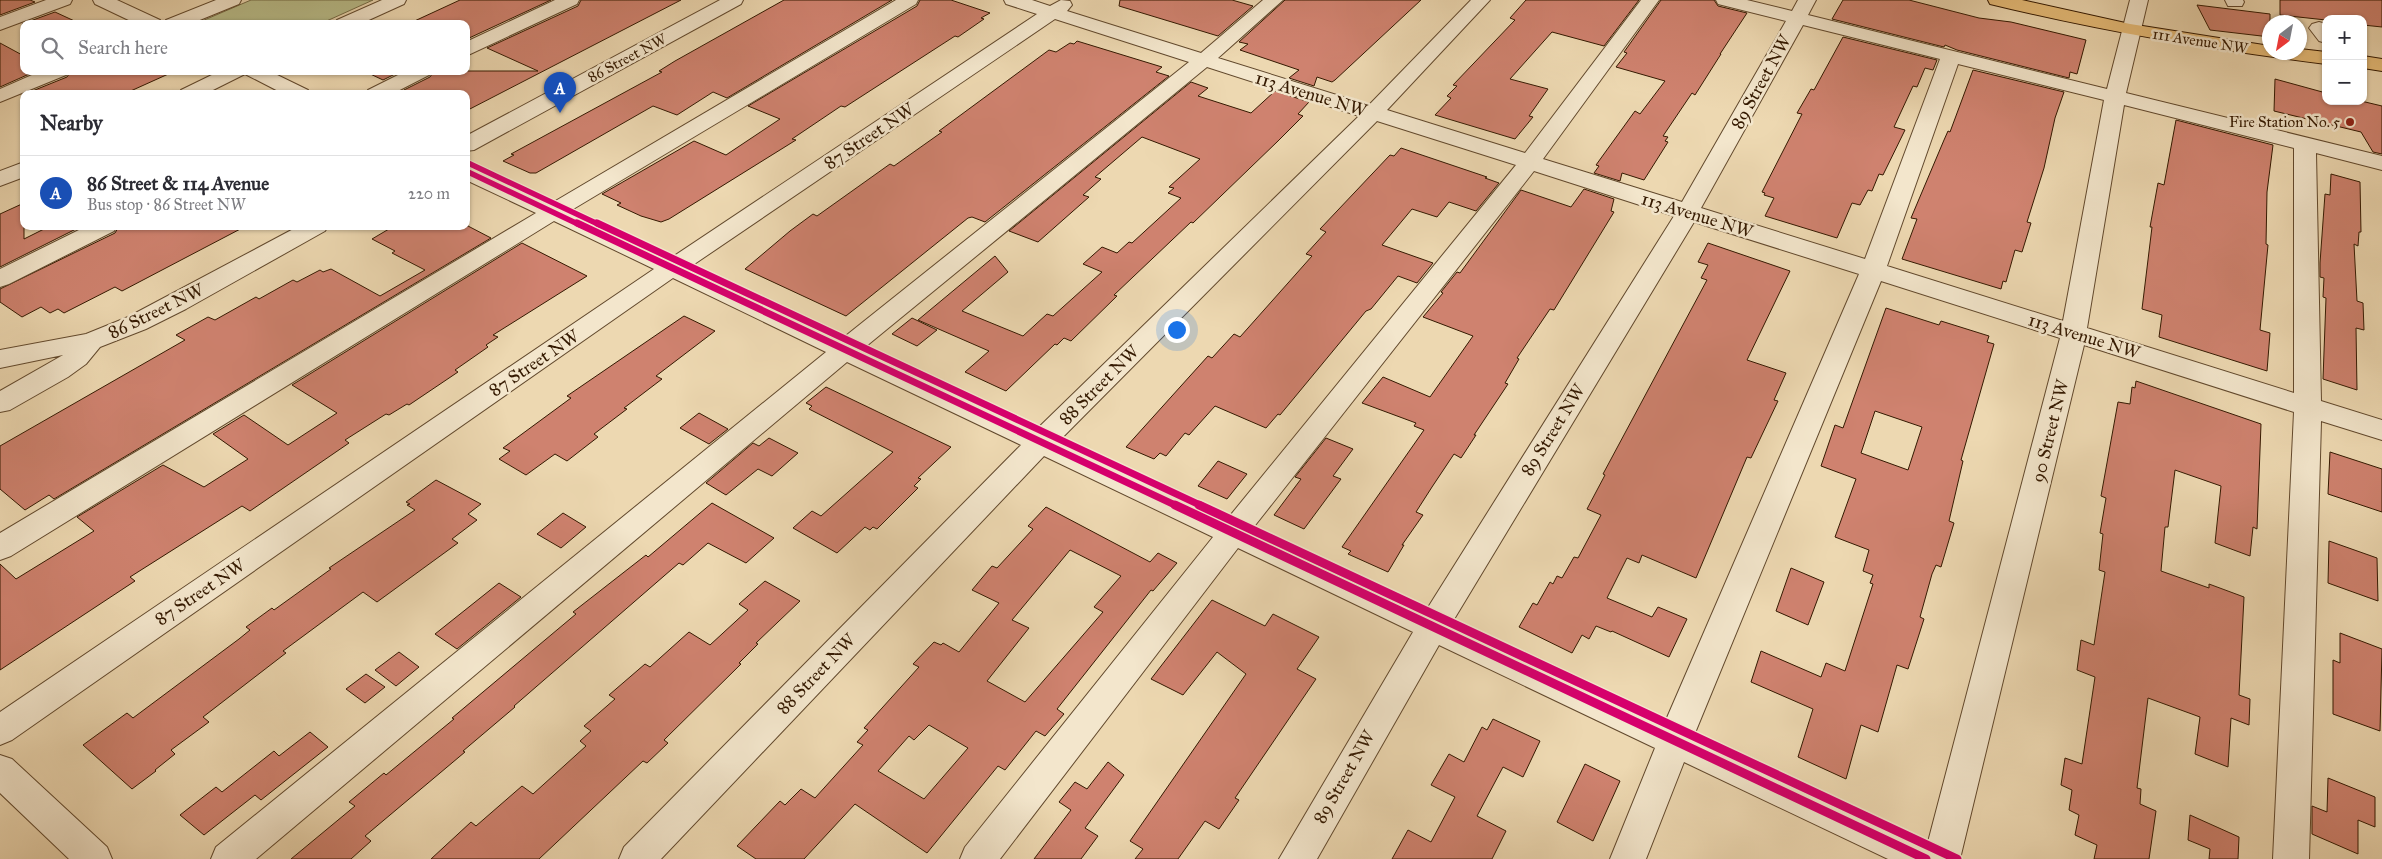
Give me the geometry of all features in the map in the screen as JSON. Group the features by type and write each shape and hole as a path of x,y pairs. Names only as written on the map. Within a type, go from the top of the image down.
{"main road":[{"name":"111 Avenue NW","path":"1997,0 2130,30 2262,51"},
{"path":"2307,56 2322,58"},
{"path":"2367,63 2382,65"}],"street":[{"path":"0,24 63,0"},
{"path":"102,0 144,20"},
{"path":"183,20 232,0"},
{"path":"353,20 397,0"},
{"path":"470,48 570,0"},
{"name":"86 Street NW","path":"470,143 734,0"},
{"path":"0,548 552,212 908,0"},
{"name":"113 Avenue NW","path":"1013,0 1061,6 1204,60 2382,430"},
{"path":"229,859 844,350 1204,60 1274,0"},
{"name":"88 Street NW","path":"637,859 1041,442 1373,113 1481,0"},
{"path":"978,859 1233,532 1530,162 1650,0"},
{"path":"1725,0 1802,9 1951,56 2382,163"},
{"name":"90 Street NW","path":"1942,859 2074,333 2115,97 2130,30 2139,0"},
{"name":"87 Street NW","path":"0,730 672,268 1061,6"},
{"name":"89 Street NW","path":"1296,859 1433,627 1688,212 1802,9"},
{"path":"1628,859 1675,740 1872,270 1951,56"},
{"path":"0,96 50,75"},
{"path":"197,90 229,75"},
{"path":"261,75 293,90"},
{"path":"383,90 414,75"},
{"path":"2291,859 2308,406 2305,144"},
{"path":"0,179 20,170"},
{"path":"470,173 1926,859"},
{"path":"0,279 98,230"},
{"name":"86 Street NW","path":"0,403 59,371 77,358 91,341 137,323 177,303 310,230"},
{"path":"0,359 91,341"},
{"path":"0,770 94,859"}],"green space":[{"path":"251,0 373,0 329,20 204,20"}],"building":[{"path":"0,0 30,0 35,2 0,15"},
{"path":"460,0 551,0 470,38 470,20 417,20"},
{"path":"581,0 681,0 470,109 470,90 404,90 431,75 470,75 470,71 538,71 487,48 578,6"},
{"path":"784,0 892,0 727,98 713,92 677,115 653,106 536,173 530,173 503,161 514,155 511,154 662,72 659,71"},
{"path":"920,0 951,0 990,13 958,37 955,36 845,107 841,106 792,139 796,140 669,219 661,222 641,216 617,205 621,203 602,194 694,141 726,155 780,119 748,106 917,6"},
{"path":"1120,0 1232,0 1253,6 1218,36 1119,6"},
{"path":"1285,0 1421,0 1335,80 1332,82 1317,77 1314,86 1289,78 1299,70 1240,50 1248,44 1239,42"},
{"path":"1526,0 1639,0 1604,46 1552,32 1510,79 1548,89 1529,116 1533,117 1515,139 1435,115 1451,98 1447,96 1457,86 1453,85 1515,20 1510,18"},
{"path":"1661,0 1714,0 1718,6 1747,13 1695,95 1692,93 1663,136 1668,137 1665,141 1668,142 1644,180 1622,173 1620,181 1594,173 1599,166 1596,165 1635,111 1640,114 1665,81 1616,67 1627,53 1624,52"},
{"path":"1843,0 1909,0 1979,18 2011,22 2086,40 2077,74 2070,72 2069,78 1957,50 1945,45 1944,47 1832,19"},
{"path":"2280,0 2382,0 2382,27 2367,25 2367,15 2322,15 2322,20 2307,18 2307,15 2280,15"},
{"path":"2197,5 2270,14 2262,15 2262,36 2210,30"},
{"path":"55,12 72,20 33,20"},
{"path":"1843,37 1937,60 1933,70 1925,68 1917,87 1913,86 1894,127 1905,130 1883,175 1879,174 1872,191 1868,190 1860,205 1852,203 1837,238 1765,216 1774,198 1764,195 1765,193 1762,192 1802,114 1797,113 1811,89 1814,90"},
{"path":"1077,41 1162,67 1156,72 1169,76 985,222 972,217 968,218 846,316 745,269 813,214 817,216 890,164 894,166 942,132 939,131 1049,50 1056,52"},
{"path":"0,43 20,54 20,75 27,75 0,87"},
{"path":"1973,70 2064,92 2055,118 2044,168 2027,222 2031,223 2022,252 2015,250 2006,282 2003,281 2001,289 1902,259 1917,219 1911,218 1948,131 1950,132"},
{"path":"68,75 166,75 133,90 35,90"},
{"path":"372,75 393,75 383,80"},
{"name":"Fire Station No. 5","path":"2275,79 2322,92 2322,105 2367,105 2367,102 2382,106 2382,154 2373,152 2361,132 2274,111"},
{"path":"1191,82 1208,88 1198,96 1251,113 1275,91 1309,102 1298,114 1303,116 1193,223 1191,222 1114,295 1117,296 1071,341 1064,338 1057,345 1055,344 1006,391 965,372 989,351 918,320 995,256 1008,272 962,311 1023,336 1047,314 1053,316 1102,272 1083,264 1102,247 1117,253 1129,242 1132,243 1181,198 1168,193 1174,188 1169,187 1200,159 1142,137 1095,177 1101,179 1083,195 1089,197 1038,242 1009,231"},
{"path":"2176,120 2273,145 2267,192 2266,244 2268,245 2260,330 2270,333 2267,371 2159,337 2162,315 2142,309 2152,227 2150,227 2158,183 2164,185"},
{"path":"1401,148 1487,177 1485,178 1499,183 1476,211 1449,202 1437,217 1412,209 1382,245 1433,263 1417,283 1398,276 1371,309 1366,311 1280,415 1278,414 1266,428 1215,406 1189,435 1185,433 1166,456 1160,453 1154,459 1126,447 1208,356 1212,358 1234,334 1240,337 1312,256 1306,254 1326,232 1320,229 1390,155 1394,156"},
{"path":"2331,174 2360,182 2361,232 2359,232 2358,246 2354,244 2357,301 2363,303 2364,330 2356,328 2357,390 2323,379 2326,298 2323,297 2324,278 2320,277 2320,263 2325,194 2330,195"},
{"path":"1584,189 1614,199 1611,211 1614,212 1554,310 1550,309 1517,358 1519,359 1505,383 1508,384 1461,458 1454,454 1416,512 1423,515 1402,545 1404,545 1388,572 1348,554 1351,551 1342,547 1424,430 1414,426 1416,423 1362,403 1383,377 1430,397 1473,336 1423,317 1457,272 1460,273 1521,190 1571,207"},
{"path":"20,205 20,230 24,230 24,239 42,230 74,230 0,267 0,214"},
{"path":"470,227 491,238 54,499 49,495 25,510 0,489 0,446 185,340 176,335 208,317 215,320 256,297 259,299 293,280 297,282 320,270 323,272 331,269 380,296 425,270 392,253 395,251 372,239 387,230 470,230"},
{"path":"117,230 238,230 122,291 115,287 64,313 58,309 50,313 41,307 22,317 0,302 0,289 115,233"},
{"path":"522,243 587,276 493,335 498,337 486,345 488,347 455,370 458,372 409,405 407,404 389,415 386,414 345,440 349,443 250,511 242,506 130,577 135,581 0,670 0,564 16,579 94,531 77,517 163,465 204,487 248,459 213,434 244,415 288,445 337,413 292,385"},
{"path":"1708,243 1790,271 1747,360 1786,373 1774,400 1778,401 1751,458 1747,457 1696,578 1642,555 1639,563 1627,558 1607,598 1652,617 1658,607 1687,619 1669,657 1612,631 1596,626 1589,639 1582,635 1572,653 1519,627 1533,603 1537,605 1550,582 1553,584 1557,576 1562,578 1574,557 1578,558 1601,515 1587,509 1605,475 1603,474 1707,280 1701,278 1708,265 1698,262"},
{"path":"1886,308 1939,325 1941,321 1989,336 1987,342 1994,344 1961,460 1963,461 1949,521 1954,523 1941,567 1936,565 1932,574 1920,617 1924,619 1908,669 1897,665 1878,732 1861,725 1846,779 1798,757 1813,709 1751,682 1761,651 1821,677 1826,663 1845,671 1873,584 1870,583 1873,575 1863,571 1869,550 1835,537 1856,479 1821,466 1835,425 1843,428","holes":["1875,411 1922,427 1908,470 1861,453"]},
{"path":"684,316 715,331 656,376 662,379 624,408 627,409 594,434 598,437 567,461 555,454 526,475 499,459 510,451 503,448 571,398 567,396"},
{"path":"912,318 937,330 917,346 892,334"},
{"path":"2136,381 2261,424 2257,529 2253,527 2250,556 2215,543 2221,486 2175,470 2168,527 2165,527 2161,571 2209,588 2209,584 2244,597 2239,695 2250,699 2249,725 2231,718 2228,767 2195,754 2200,717 2148,698 2137,788 2141,789 2140,804 2156,811 2149,859 2094,859 2097,845 2075,835 2079,815 2069,810 2072,790 2061,785 2065,758 2082,764 2095,677 2077,670 2081,640 2094,645 2105,572 2099,570 2103,534 2100,533 2106,498 2101,496 2118,402 2130,404 2132,387 2135,388"},
{"path":"826,387 951,447 918,478 921,479 914,486 918,488 877,529 873,527 870,530 865,527 837,553 793,528 812,511 821,516 893,452 809,409 812,406 806,403"},
{"path":"699,413 728,429 709,444 680,428"},
{"path":"769,438 798,453 772,476 758,469 726,495 706,483 753,443 759,446"},
{"path":"1326,438 1353,449 1333,476 1341,479 1304,529 1274,515 1301,479 1295,477"},
{"path":"2330,452 2382,469 2382,512 2328,494"},
{"path":"1218,461 1247,474 1227,499 1198,486"},
{"path":"436,480 481,504 468,514 477,520 452,539 458,543 377,602 363,592 283,651 286,653 203,717 209,722 171,750 175,754 156,771 132,789 83,745 127,713 133,718 250,630 246,627 272,608 274,610 331,569 329,568 415,510 407,505 410,504 406,502"},
{"path":"712,503 774,538 746,563 708,543 683,565 679,563 463,751 465,752 365,836 371,841 351,859 291,859 355,806 349,802 384,773 386,775 454,719 452,718 576,614 573,612 646,555 648,557"},
{"path":"1046,507 1150,562 1158,553 1177,563 1153,591 1151,590 1057,709 1064,714 1045,736 1036,731 1005,770 998,766 927,853 855,804 804,859 756,859 737,846 780,801 785,805 801,789 815,798 863,745 857,742 868,730 864,728 919,667 913,664 934,642 941,645 943,643 959,652 999,603 972,590 992,566 997,568 1033,529 1028,526","holes":["1070,550 1121,576 1094,607 1103,612 1025,702 987,681 1029,628 1012,620","929,725 968,748 924,799 878,771 909,736 914,740"]},
{"path":"563,513 586,527 561,548 537,534"},
{"path":"2329,541 2377,558 2378,601 2328,583"},
{"path":"1791,568 1824,582 1808,625 1776,611"},
{"path":"765,581 800,601 756,643 758,644 739,663 741,664 664,740 668,743 647,763 643,761 539,859 431,859 471,822 476,826 522,786 533,794 586,746 580,741 591,731 584,726 615,699 609,695 645,664 650,667 689,632 710,645 748,610 739,604"},
{"path":"499,583 521,597 457,649 435,634"},
{"path":"1212,600 1265,626 1273,614 1319,637 1297,669 1316,679 1235,798 1239,800 1219,829 1205,821 1178,859 1135,859 1143,849 1130,841 1246,674 1217,652 1183,695 1151,679"},
{"path":"2340,633 2382,649 2380,731 2333,714 2333,660 2340,663"},
{"path":"399,652 419,667 396,686 375,670"},
{"path":"366,674 385,687 365,703 346,689"},
{"path":"1493,719 1540,741 1523,777 1503,767 1477,816 1506,831 1492,859 1392,859 1408,830 1431,842 1455,797 1431,785 1449,754 1464,762 1482,727 1487,730"},
{"path":"310,732 328,747 261,800 255,795 204,835 180,815 216,787 222,792 274,751 279,756"},
{"path":"1108,762 1124,775 1085,828 1098,836 1081,859 1034,859 1071,810 1059,802 1075,782 1087,789"},
{"path":"1585,764 1620,781 1593,841 1557,822"},
{"path":"2328,778 2375,797 2375,827 2358,820 2358,854 2312,834 2312,806 2327,812"},
{"path":"2190,815 2239,837 2238,859 2209,859 2210,849 2188,840"}],"cycle path":[{"path":"470,164 1957,859"},
{"path":"470,173 1926,859"}],"place":[{"name":"86 Street & 114 Avenue","path":"560,113"},
{"name":"Fire Station No. 5","path":"2350,122"}]}
